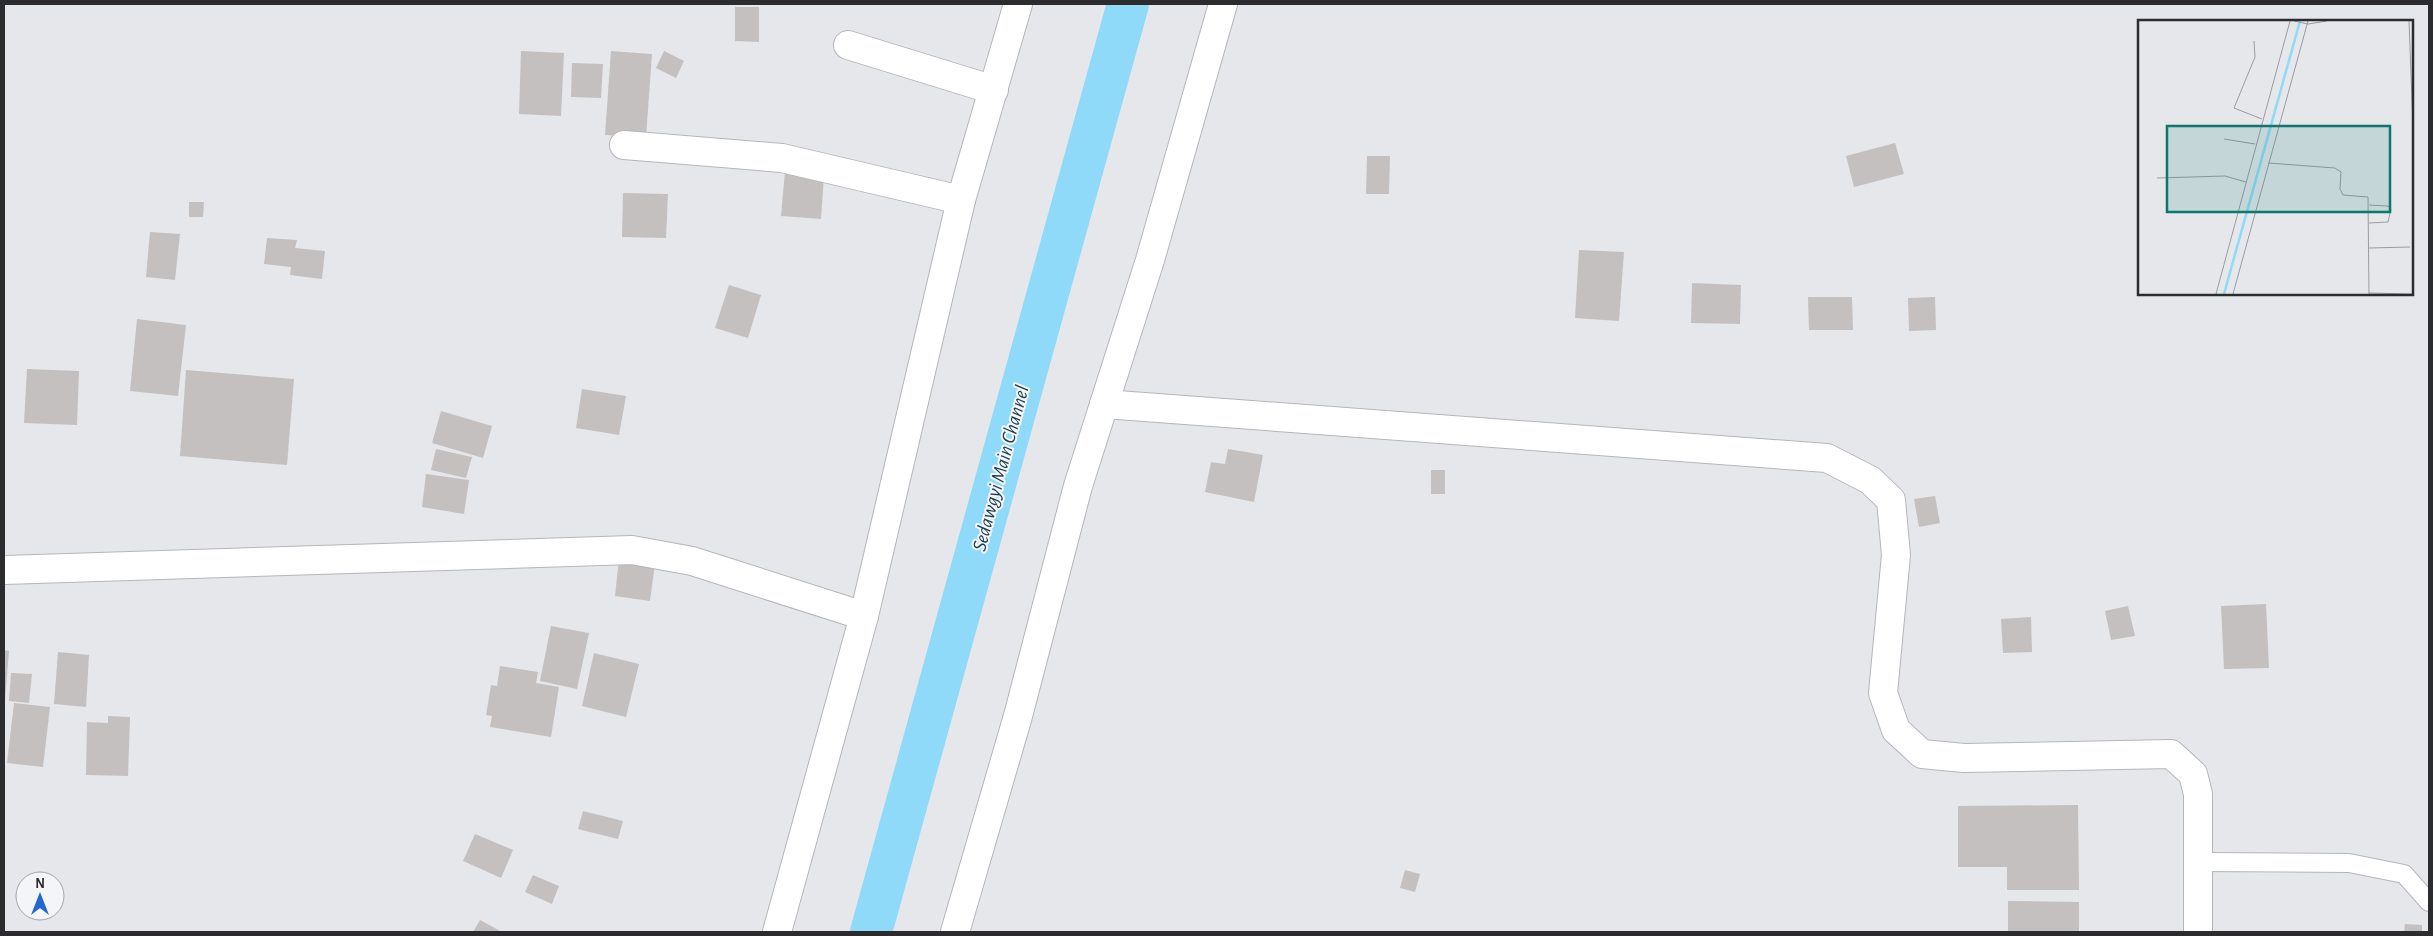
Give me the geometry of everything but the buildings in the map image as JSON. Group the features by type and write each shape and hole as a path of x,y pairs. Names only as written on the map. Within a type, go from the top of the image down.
{"street":[{"path":"777,932 864,616 961,200 1018,4"},
{"path":"955,932 1018,716 1078,486 1150,260 1223,4"},
{"path":"848,45 994,90"},
{"path":"624,145 782,158 961,200"},
{"path":"1104,404 1827,458 1870,480 1891,500 1896,555 1883,693 1896,730 1922,754 1964,758 2171,754 2193,774 2198,794 2198,932"},
{"path":"4,570 632,550 692,561 864,616"}],"lane":[{"path":"2198,862 2348,863 2404,874 2429,902"}],"waterway":[{"name":"Sedawgyi Main Channel","path":"871,932 1128,4"}]}
